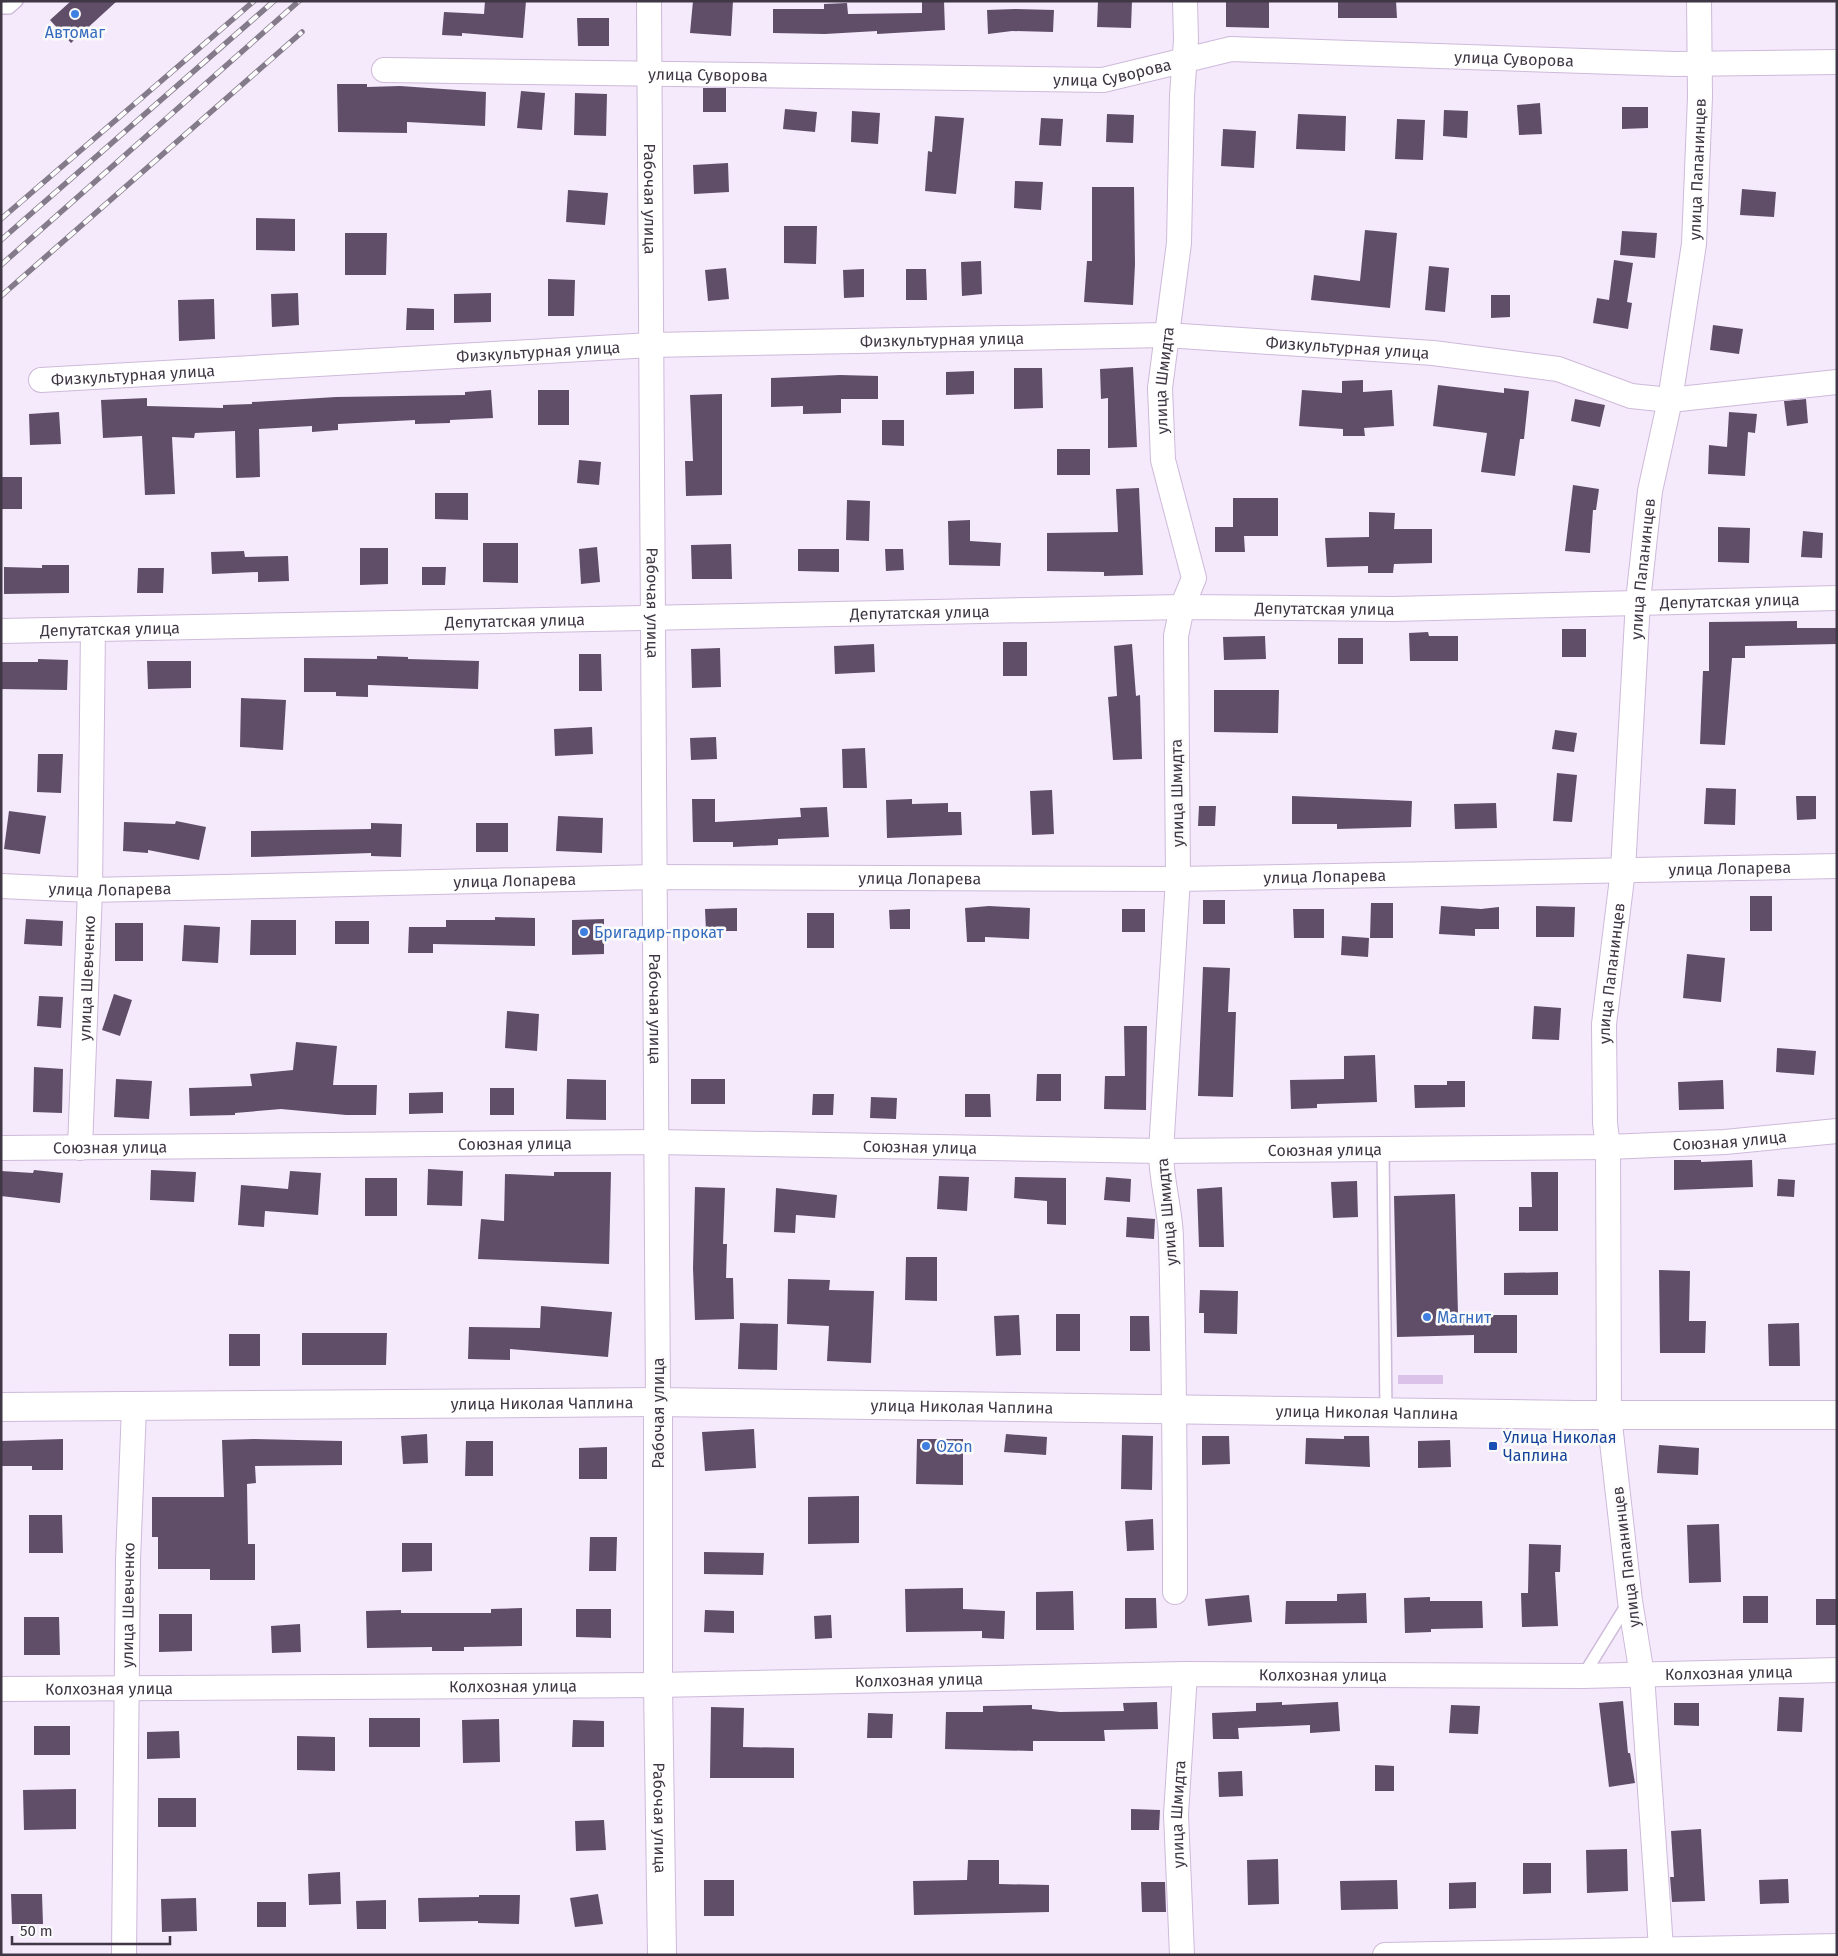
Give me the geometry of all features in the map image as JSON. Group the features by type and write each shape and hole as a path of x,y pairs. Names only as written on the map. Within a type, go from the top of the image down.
{"street":[{"name":"Рабочая улица","path":"649,1 654,619 658,1685 662,1955"},
{"name":"улица Шмидта","path":"1175,1592 1175,1410 1170,1217 1161,1176 1161,1151 1178,879 1176,636 1182,607 1194,578 1164,460 1160,388 1179,243 1182,96 1185,58 1184,1"},
{"name":"улица Папанинцев","path":"1661,1948 1642,1675 1630,1601 1609,1416 1608,1147 1605,1123 1604,1024 1623,870 1638,602 1650,491 1670,400 1694,244 1700,64 1699,1"},
{"name":"улица Суворова","path":"384,70 650,72 1103,80 1185,58 1231,49 1700,64 1837,62"},
{"name":"Физкультурная улица","path":"41,380 651,346 1166,335 1433,353 1558,369 1631,396 1670,400 1837,382"},
{"name":"Депутатская улица","path":"1,631 1182,607 1393,609 1837,598"},
{"name":"улица Шевченко","path":"80,1148 90,890 93,629"},
{"name":"улица Лопарева","path":"1,886 90,890 655,877 1178,879 1837,866"},
{"name":"Союзная улица","path":"1,1148 656,1142 1161,1151 1608,1147 1725,1142 1837,1131"},
{"path":"1,1392 89,1406"},
{"name":"улица Николая Чаплина","path":"89,1406 658,1402 1609,1416 1837,1415"},
{"path":"1,1408 89,1406"},
{"name":"улица Шевченко","path":"124,1955 128,1560 134,1406"},
{"name":"Колхозная улица","path":"1,1689 658,1685 1185,1674 1583,1676 1837,1670"},
{"name":"улица Шмидта","path":"1182,1955 1176,1814 1185,1674"},
{"path":"1385,1955 1661,1948 1720,1951 1837,1946"}],"lane":[{"path":"1383,1149 1386,1413"},
{"path":"1583,1676 1630,1601"}],"shaded area":[{"path":"1398,1375 1443,1375 1443,1384 1398,1384"}],"building":[{"path":"71,1 117,1 71,43 50,20"},
{"path":"485,1 526,1 523,38 462,33 462,36 442,35 444,12 484,14"},
{"path":"693,1 733,1 731,36 690,33"},
{"path":"922,1 944,1 945,30 877,34 877,31 825,34 773,33 773,9 824,9 824,4 847,3 848,14 922,13"},
{"path":"1098,1 1132,1 1131,28 1097,27"},
{"path":"1226,1 1269,1 1269,28 1226,27"},
{"path":"1338,1 1396,1 1397,18 1338,18"},
{"path":"987,10 1054,10 1053,32 1012,31 988,34"},
{"path":"577,18 609,18 609,46 578,46"},
{"path":"337,84 367,84 367,87 400,86 486,92 485,126 407,122 407,133 338,132"},
{"path":"703,88 726,88 726,112 703,112"},
{"path":"521,91 545,93 542,130 517,128"},
{"path":"575,93 607,94 606,136 574,135"},
{"path":"1540,103 1542,134 1519,135 1517,105"},
{"path":"1622,107 1648,107 1648,128 1622,129"},
{"path":"785,109 817,112 815,132 783,129"},
{"path":"1444,110 1468,111 1467,138 1443,136"},
{"path":"852,111 880,113 878,144 851,142"},
{"path":"1107,114 1134,115 1133,143 1106,142"},
{"path":"1298,114 1346,116 1345,151 1296,149"},
{"path":"935,116 964,118 956,194 925,191 928,151 932,152"},
{"path":"1041,118 1063,119 1061,146 1039,145"},
{"path":"1397,119 1425,120 1423,160 1395,159"},
{"path":"1223,129 1256,131 1254,168 1221,166"},
{"path":"728,163 729,192 694,194 693,165"},
{"path":"1015,181 1043,182 1041,210 1014,208"},
{"path":"1092,187 1134,187 1135,264 1133,305 1084,302 1087,261 1092,261"},
{"path":"1742,189 1776,192 1774,217 1740,215"},
{"path":"568,190 608,193 605,225 566,222"},
{"path":"256,218 295,219 295,251 256,250"},
{"path":"784,226 817,226 816,264 784,263"},
{"path":"1365,230 1397,233 1390,308 1311,300 1314,275 1360,281"},
{"path":"1622,231 1657,233 1655,258 1620,255"},
{"path":"345,233 387,233 386,275 345,275"},
{"path":"1614,260 1633,263 1627,302 1632,303 1628,329 1593,323 1597,298 1609,300"},
{"path":"981,261 982,294 962,296 961,262"},
{"path":"1429,266 1449,268 1445,312 1425,310"},
{"path":"726,268 729,299 708,301 705,270"},
{"path":"864,269 864,297 844,298 843,270"},
{"path":"906,269 926,269 927,300 906,300"},
{"path":"548,279 575,280 574,316 548,316"},
{"path":"298,293 299,325 272,327 271,294"},
{"path":"491,293 491,322 454,323 454,294"},
{"path":"1491,295 1510,295 1510,317 1491,318"},
{"path":"214,299 215,339 179,341 178,300"},
{"path":"407,308 434,309 434,330 406,330"},
{"path":"1713,325 1743,329 1739,354 1710,350"},
{"path":"1133,367 1137,447 1108,448 1108,398 1101,399 1100,369"},
{"path":"1014,368 1042,368 1043,408 1014,409"},
{"path":"974,371 974,394 946,395 946,372"},
{"path":"840,375 878,376 878,399 841,399 841,413 803,414 803,406 771,407 771,378"},
{"path":"1363,380 1363,392 1392,390 1394,426 1364,428 1365,436 1343,436 1343,429 1299,426 1302,390 1342,393 1342,381"},
{"path":"1438,385 1504,393 1504,388 1529,391 1524,439 1520,439 1515,476 1481,472 1487,433 1433,426"},
{"path":"491,390 493,418 450,420 450,423 415,424 415,420 338,424 338,430 312,432 312,426 259,429 260,477 236,478 235,431 195,433 194,438 172,437 175,494 145,495 142,436 103,438 101,400 147,398 147,406 223,408 223,405 252,404 252,402 336,397 465,395 465,392"},
{"path":"538,390 569,390 569,425 538,425"},
{"path":"722,394 722,495 686,496 685,461 693,461 690,395"},
{"path":"1575,399 1605,405 1600,427 1571,421"},
{"path":"1806,399 1808,423 1787,426 1784,401"},
{"path":"59,412 61,444 30,445 29,414"},
{"path":"1729,412 1757,414 1755,433 1748,432 1745,476 1708,474 1709,445 1727,447"},
{"path":"882,420 904,420 904,446 882,445"},
{"path":"1057,449 1090,449 1090,475 1057,475"},
{"path":"579,460 601,462 599,485 577,483"},
{"path":"1,477 22,477 22,509 1,509"},
{"path":"1573,485 1599,489 1596,510 1593,510 1590,553 1565,551"},
{"path":"1139,488 1143,575 1104,576 1104,572 1047,571 1047,533 1118,532 1116,489"},
{"path":"435,493 468,493 468,520 435,519"},
{"path":"1233,498 1278,498 1278,536 1244,536 1245,552 1215,552 1215,527 1233,527"},
{"path":"847,500 870,501 869,541 846,540"},
{"path":"1369,512 1395,513 1394,529 1432,529 1432,563 1394,564 1393,573 1368,573 1368,566 1327,567 1325,538 1369,537"},
{"path":"970,520 970,541 1001,543 1000,566 949,565 948,521"},
{"path":"1718,527 1750,528 1749,563 1718,562"},
{"path":"1803,531 1823,533 1822,558 1801,557"},
{"path":"483,543 518,543 518,583 483,582"},
{"path":"731,544 732,579 692,579 691,545"},
{"path":"597,547 600,582 581,584 579,549"},
{"path":"360,548 388,548 388,584 360,585"},
{"path":"798,549 839,549 839,572 798,571"},
{"path":"885,549 903,549 904,570 886,571"},
{"path":"244,551 245,557 288,556 289,581 258,582 258,572 212,574 211,552"},
{"path":"42,565 69,565 69,593 4,594 4,567 42,568"},
{"path":"422,567 446,567 445,585 422,585"},
{"path":"138,568 164,568 163,593 137,593"},
{"path":"1797,621 1797,628 1837,628 1837,644 1745,646 1745,658 1732,658 1725,745 1700,744 1703,671 1709,671 1709,622"},
{"path":"1562,629 1586,629 1586,657 1562,657"},
{"path":"1428,632 1429,636 1458,636 1458,661 1410,661 1409,633"},
{"path":"1265,636 1266,659 1224,660 1223,637"},
{"path":"1338,638 1363,638 1363,664 1338,664"},
{"path":"1003,642 1027,642 1027,676 1003,676"},
{"path":"874,644 875,672 835,674 834,646"},
{"path":"1132,644 1136,696 1140,695 1142,759 1113,760 1108,697 1117,696 1114,646"},
{"path":"720,648 721,687 692,688 691,649"},
{"path":"579,654 601,654 602,691 579,691"},
{"path":"377,656 479,661 478,689 368,685 368,697 336,696 336,692 304,692 304,658 377,659"},
{"path":"38,659 68,660 67,690 1,689 1,662 38,662"},
{"path":"147,661 191,661 191,688 148,689"},
{"path":"1214,690 1279,690 1278,733 1214,732"},
{"path":"241,698 286,700 283,750 240,747"},
{"path":"592,727 593,754 555,756 554,729"},
{"path":"1555,730 1577,733 1574,752 1552,749"},
{"path":"716,737 717,759 691,760 690,738"},
{"path":"865,748 867,788 843,788 842,749"},
{"path":"38,754 63,754 61,793 37,792"},
{"path":"1557,773 1577,775 1572,822 1553,821"},
{"path":"1706,788 1736,789 1735,825 1704,824"},
{"path":"1052,790 1054,834 1032,835 1030,791"},
{"path":"1292,796 1412,801 1411,827 1337,829 1337,824 1292,824"},
{"path":"1796,796 1816,796 1816,819 1797,820"},
{"path":"692,799 715,799 715,822 801,817 800,808 827,807 829,837 778,839 778,845 733,847 733,842 693,842"},
{"path":"912,799 912,804 948,803 948,812 961,812 962,835 887,838 886,800"},
{"path":"1496,803 1497,828 1455,829 1454,804"},
{"path":"1199,806 1216,806 1215,826 1198,826"},
{"path":"9,811 46,816 40,854 4,849"},
{"path":"558,816 603,818 602,853 556,851"},
{"path":"176,821 206,827 199,860 148,850 148,853 123,851 124,822 175,824"},
{"path":"371,823 402,824 401,857 371,856 371,853 251,857 251,831 371,829"},
{"path":"476,823 508,823 508,852 476,852"},
{"path":"1750,896 1772,896 1772,931 1750,931"},
{"path":"1203,900 1225,900 1225,924 1203,924"},
{"path":"1371,903 1393,903 1393,938 1370,938"},
{"path":"989,906 1030,908 1029,939 985,937 985,942 967,942 965,908"},
{"path":"1441,906 1481,909 1499,907 1499,929 1475,929 1475,936 1439,934"},
{"path":"1536,906 1575,907 1574,937 1536,937"},
{"path":"737,908 737,931 706,931 705,909"},
{"path":"910,909 910,929 890,929 889,910"},
{"path":"1122,909 1145,909 1145,932 1122,932"},
{"path":"1293,909 1324,909 1324,938 1294,938"},
{"path":"807,913 834,913 834,948 807,948"},
{"path":"495,917 535,918 535,946 433,944 433,953 408,953 409,927 446,927 446,920 495,920"},
{"path":"26,919 63,921 62,946 24,944"},
{"path":"604,919 604,954 572,955 572,920"},
{"path":"251,920 296,920 296,955 250,955"},
{"path":"335,921 369,921 369,944 335,944"},
{"path":"115,923 143,923 143,961 115,961"},
{"path":"184,925 220,927 218,963 182,961"},
{"path":"1342,936 1369,938 1368,957 1341,955"},
{"path":"1687,954 1725,958 1721,1002 1683,998"},
{"path":"1203,967 1230,968 1228,1012 1236,1012 1233,1097 1198,1096"},
{"path":"114,994 132,1000 120,1036 102,1030"},
{"path":"39,996 63,997 61,1028 37,1026"},
{"path":"1534,1006 1561,1008 1559,1040 1532,1039"},
{"path":"507,1011 539,1014 537,1051 505,1048"},
{"path":"1124,1026 1147,1026 1146,1110 1104,1109 1105,1076 1125,1076"},
{"path":"296,1042 337,1046 333,1085 377,1085 376,1115 346,1115 281,1109 235,1113 235,1115 190,1116 189,1088 252,1086 250,1074 293,1070"},
{"path":"1777,1048 1816,1051 1814,1075 1776,1072"},
{"path":"1375,1055 1377,1102 1317,1104 1317,1108 1291,1109 1290,1080 1344,1079 1344,1056"},
{"path":"34,1067 63,1069 62,1113 33,1112"},
{"path":"1037,1074 1061,1074 1061,1101 1036,1101"},
{"path":"116,1079 152,1081 149,1119 114,1117"},
{"path":"567,1079 606,1080 606,1120 566,1119"},
{"path":"691,1079 725,1079 725,1104 691,1104"},
{"path":"1723,1080 1724,1109 1679,1110 1678,1082"},
{"path":"1447,1081 1465,1081 1465,1107 1415,1108 1414,1085 1447,1085"},
{"path":"490,1088 514,1088 514,1115 490,1115"},
{"path":"443,1092 443,1113 409,1114 409,1093"},
{"path":"813,1094 834,1094 833,1115 812,1115"},
{"path":"965,1094 990,1094 991,1117 965,1117"},
{"path":"871,1097 897,1098 896,1119 870,1118"},
{"path":"1674,1160 1701,1160 1701,1162 1752,1160 1753,1187 1674,1190"},
{"path":"428,1169 463,1171 462,1206 427,1205"},
{"path":"34,1170 63,1173 60,1203 1,1196 1,1171 33,1173"},
{"path":"151,1170 196,1172 194,1202 150,1200"},
{"path":"290,1171 321,1173 318,1215 265,1211 264,1227 238,1225 241,1185 288,1189"},
{"path":"554,1172 611,1172 609,1264 478,1259 481,1219 504,1221 505,1174 554,1176"},
{"path":"1531,1172 1558,1172 1558,1231 1519,1231 1519,1207 1532,1207"},
{"path":"939,1176 969,1177 967,1211 937,1209"},
{"path":"1015,1177 1066,1178 1066,1225 1047,1224 1047,1201 1014,1198"},
{"path":"1106,1177 1131,1179 1130,1202 1104,1200"},
{"path":"365,1178 397,1178 397,1216 365,1216"},
{"path":"1778,1179 1795,1180 1794,1197 1777,1196"},
{"path":"1357,1181 1358,1217 1333,1218 1331,1182"},
{"path":"695,1187 725,1188 723,1244 727,1244 726,1278 733,1278 734,1319 695,1320 693,1268"},
{"path":"1222,1187 1224,1247 1199,1247 1197,1189"},
{"path":"776,1188 837,1195 835,1218 796,1215 795,1233 774,1232"},
{"path":"1455,1194 1458,1315 1517,1315 1517,1353 1474,1353 1474,1335 1397,1337 1394,1196"},
{"path":"1127,1217 1155,1219 1154,1239 1126,1237"},
{"path":"906,1257 937,1257 937,1301 905,1300"},
{"path":"1659,1270 1690,1271 1689,1321 1706,1321 1705,1353 1660,1353"},
{"path":"1558,1272 1558,1295 1504,1295 1504,1273"},
{"path":"788,1279 830,1280 829,1290 874,1291 871,1363 827,1361 829,1326 787,1324"},
{"path":"1200,1290 1238,1291 1237,1334 1204,1333 1204,1313 1199,1313"},
{"path":"541,1306 612,1312 608,1357 510,1349 510,1360 468,1359 469,1327 540,1328"},
{"path":"1056,1314 1080,1314 1080,1351 1056,1351"},
{"path":"1019,1315 1021,1355 996,1356 994,1316"},
{"path":"1130,1316 1149,1316 1150,1351 1130,1351"},
{"path":"740,1323 778,1324 777,1370 738,1369"},
{"path":"1799,1323 1800,1366 1769,1366 1768,1324"},
{"path":"302,1333 387,1333 386,1365 302,1365"},
{"path":"229,1334 260,1334 260,1366 229,1366"},
{"path":"754,1429 756,1468 705,1471 702,1432"},
{"path":"427,1434 428,1463 403,1464 401,1436"},
{"path":"1006,1434 1047,1437 1046,1455 1004,1452"},
{"path":"1122,1435 1153,1436 1152,1490 1121,1489"},
{"path":"1202,1436 1229,1436 1230,1464 1202,1465"},
{"path":"1344,1436 1369,1436 1370,1467 1305,1464 1306,1438 1344,1439"},
{"path":"63,1439 63,1470 32,1470 32,1466 1,1466 1,1441"},
{"path":"917,1439 963,1439 963,1485 916,1484"},
{"path":"222,1440 342,1441 342,1465 255,1466 256,1483 247,1484 248,1544 255,1544 255,1580 210,1580 210,1569 158,1569 158,1537 152,1537 152,1497 224,1497"},
{"path":"1450,1440 1451,1467 1418,1468 1418,1441"},
{"path":"466,1441 493,1441 493,1476 465,1476"},
{"path":"1659,1445 1699,1448 1698,1475 1657,1473"},
{"path":"607,1447 607,1479 579,1479 579,1448"},
{"path":"859,1496 859,1543 808,1544 808,1497"},
{"path":"29,1515 62,1515 63,1553 29,1553"},
{"path":"1153,1519 1154,1550 1127,1551 1125,1521"},
{"path":"1719,1524 1721,1582 1689,1583 1687,1525"},
{"path":"590,1537 617,1537 616,1571 589,1571"},
{"path":"402,1543 432,1543 432,1571 402,1572"},
{"path":"1529,1544 1561,1545 1560,1572 1555,1572 1558,1626 1522,1627 1521,1593 1528,1593"},
{"path":"704,1552 764,1553 763,1575 704,1574"},
{"path":"963,1588 963,1609 1005,1611 1004,1639 982,1638 982,1631 906,1632 905,1589"},
{"path":"1073,1591 1074,1630 1036,1630 1036,1592"},
{"path":"1366,1593 1367,1623 1285,1624 1286,1601 1337,1601 1337,1594"},
{"path":"1249,1595 1252,1622 1208,1626 1205,1599"},
{"path":"1743,1596 1768,1596 1768,1623 1743,1623"},
{"path":"1430,1597 1430,1601 1482,1601 1483,1628 1431,1629 1431,1632 1405,1633 1404,1598"},
{"path":"1125,1598 1156,1598 1157,1628 1125,1629"},
{"path":"1816,1599 1837,1599 1837,1625 1816,1625"},
{"path":"522,1608 522,1646 464,1647 464,1651 432,1651 432,1647 367,1648 366,1611 401,1610 401,1613 491,1613 491,1609"},
{"path":"576,1609 611,1609 611,1638 576,1637"},
{"path":"705,1610 734,1611 734,1633 704,1632"},
{"path":"159,1614 192,1614 192,1651 159,1652"},
{"path":"831,1615 832,1638 815,1639 814,1616"},
{"path":"24,1617 59,1617 60,1655 24,1655"},
{"path":"300,1624 301,1652 272,1653 271,1626"},
{"path":"1779,1697 1804,1698 1802,1732 1777,1731"},
{"path":"1623,1701 1628,1753 1630,1753 1635,1783 1609,1787 1599,1703"},
{"path":"1157,1702 1158,1729 1104,1730 1105,1741 1033,1741 1033,1751 945,1749 946,1712 983,1712 983,1706 1032,1705 1032,1709 1060,1712 1124,1711 1123,1703"},
{"path":"1282,1702 1282,1705 1338,1702 1340,1731 1310,1733 1310,1725 1238,1728 1239,1739 1213,1739 1212,1713 1256,1711 1256,1703"},
{"path":"1674,1703 1699,1703 1699,1726 1674,1725"},
{"path":"1451,1705 1480,1706 1478,1734 1449,1733"},
{"path":"711,1707 744,1708 743,1747 794,1748 794,1778 710,1778"},
{"path":"868,1713 893,1714 892,1738 867,1738"},
{"path":"369,1718 420,1718 420,1747 369,1747"},
{"path":"499,1719 500,1762 463,1763 462,1720"},
{"path":"573,1720 604,1721 604,1747 572,1747"},
{"path":"34,1726 70,1726 70,1755 34,1755"},
{"path":"179,1731 180,1758 147,1759 147,1732"},
{"path":"297,1736 335,1737 335,1771 297,1770"},
{"path":"1375,1765 1394,1766 1394,1791 1375,1791"},
{"path":"1242,1771 1243,1796 1219,1797 1218,1772"},
{"path":"76,1789 76,1829 24,1830 23,1790"},
{"path":"158,1798 196,1798 196,1827 158,1827"},
{"path":"1131,1809 1160,1810 1159,1830 1131,1830"},
{"path":"604,1820 606,1850 576,1851 575,1821"},
{"path":"1701,1829 1705,1901 1672,1902 1670,1877 1674,1877 1671,1831"},
{"path":"1627,1849 1628,1891 1587,1893 1586,1850"},
{"path":"1278,1859 1279,1904 1248,1905 1247,1860"},
{"path":"968,1860 999,1860 999,1884 1049,1885 1049,1912 914,1915 913,1881 967,1880"},
{"path":"1523,1863 1551,1863 1551,1893 1523,1894"},
{"path":"340,1872 341,1904 309,1905 308,1874"},
{"path":"1788,1879 1789,1903 1760,1904 1759,1880"},
{"path":"704,1880 734,1880 734,1916 704,1916"},
{"path":"1397,1880 1398,1909 1341,1910 1340,1881"},
{"path":"1141,1882 1165,1882 1166,1912 1142,1912"},
{"path":"1476,1882 1476,1908 1449,1909 1449,1883"},
{"path":"11,1894 42,1894 43,1924 12,1924"},
{"path":"598,1894 603,1924 575,1927 570,1898"},
{"path":"479,1895 520,1895 519,1924 478,1923 478,1921 419,1922 418,1898 479,1897"},
{"path":"196,1898 197,1931 162,1932 161,1899"},
{"path":"386,1900 386,1929 357,1929 356,1901"},
{"path":"257,1902 286,1902 286,1927 257,1927"}],"railway":[{"path":"1,219 254,1"},
{"path":"1,240 274,1"},
{"path":"1,265 299,1"},
{"path":"1,296 302,32"}],"place":[{"name":"Автомаг","path":"75,14"},
{"name":"Бригадир-прокат","path":"584,932"},
{"name":"Магнит","path":"1427,1317"},
{"name":"Ozon","path":"926,1446"},
{"name":"Улица Николая Чаплина","path":"1493,1446"}]}
